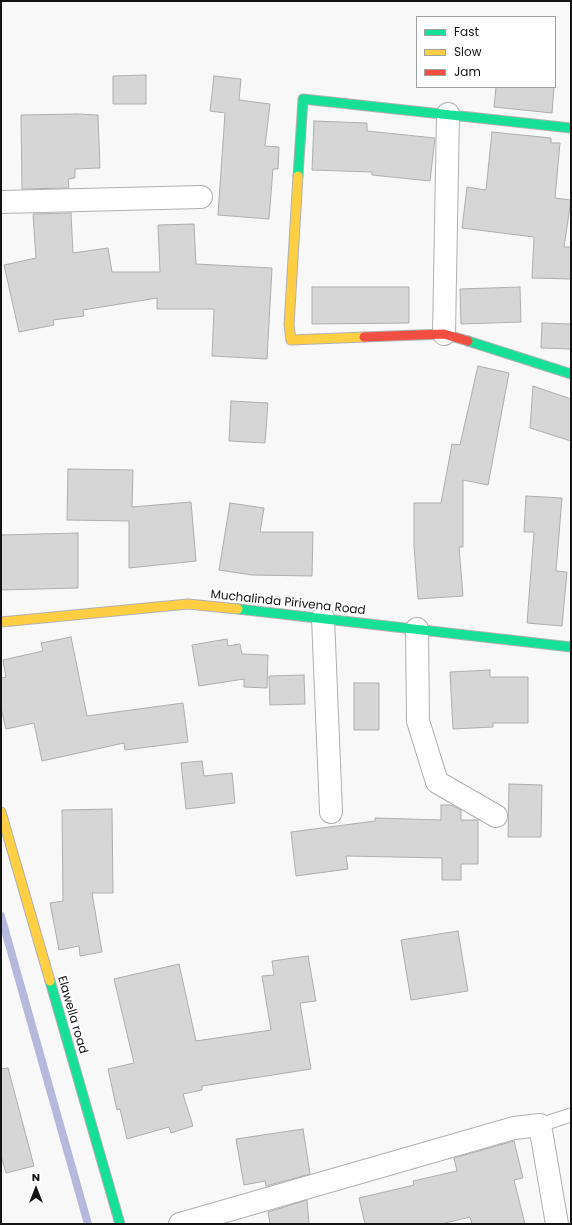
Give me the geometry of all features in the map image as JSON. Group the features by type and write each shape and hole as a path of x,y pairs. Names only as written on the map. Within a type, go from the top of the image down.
{"street":[{"path":"571,128 304,99 289,325 291,340 444,334 571,374"},
{"path":"444,334 448,114"},
{"path":"1,202 202,197"},
{"name":"Muchalinda Pirivena Road","path":"1,622 188,604 571,647"},
{"path":"323,618 331,812"},
{"path":"417,629 418,721 437,782 496,816"},
{"name":"Elawella road","path":"1,812 120,1224"},
{"path":"180,1224 514,1128 540,1125 557,1224"}],"lane":[{"path":"540,1125 571,1115"}],"building":[{"path":"146,75 146,104 113,104 113,76"},
{"path":"214,76 241,79 239,100 270,104 265,146 279,147 278,169 273,169 269,219 218,215 225,113 210,111"},
{"path":"496,88 554,88 552,113 494,107"},
{"path":"21,115 98,115 100,168 75,169 75,178 68,179 69,188 22,189"},
{"path":"314,121 367,123 367,131 435,138 430,181 372,175 372,172 312,170"},
{"path":"492,132 551,138 551,143 560,143 555,198 571,200 564,247 571,247 571,279 532,278 534,237 462,228 467,187 486,190"},
{"path":"71,213 73,253 108,248 112,272 160,272 158,225 194,224 196,264 272,268 267,359 212,356 214,309 157,309 157,298 83,310 84,316 53,320 54,325 19,332 4,265 36,258 33,214"},
{"path":"312,287 409,287 409,323 312,324"},
{"path":"520,287 521,322 461,324 460,289"},
{"path":"542,323 571,324 571,349 541,348"},
{"path":"478,366 509,373 488,485 463,480 463,547 459,547 463,596 418,599 414,546 414,503 441,503 452,444 460,445"},
{"path":"533,386 571,399 571,441 530,428"},
{"path":"231,401 268,403 265,443 229,441"},
{"path":"68,469 133,470 132,507 191,502 196,561 129,568 129,521 67,520"},
{"path":"526,496 562,498 556,571 567,572 562,626 527,623 534,532 524,532"},
{"path":"230,503 264,508 260,532 313,532 312,576 252,575 219,570"},
{"path":"78,533 78,588 1,590 1,535"},
{"path":"71,637 87,716 183,703 188,742 125,750 124,743 42,761 34,723 6,729 1,708 1,678 6,677 3,660 43,651 41,643"},
{"path":"227,639 228,646 240,644 242,654 268,655 267,688 244,687 244,679 199,686 192,645"},
{"path":"490,670 490,677 528,677 528,723 493,723 493,727 453,729 450,672"},
{"path":"304,675 305,704 270,705 269,676"},
{"path":"354,683 379,683 379,730 354,730"},
{"path":"202,761 204,776 232,773 235,803 186,809 181,763"},
{"path":"509,784 542,785 541,837 508,837"},
{"path":"441,805 451,805 461,810 461,820 478,820 478,864 461,864 461,880 442,880 442,858 346,856 348,869 296,876 291,832 375,821 375,818 441,820"},
{"path":"112,809 113,893 92,893 102,952 80,956 79,946 59,950 50,903 63,901 62,810"},
{"path":"458,931 468,991 411,1000 401,940"},
{"path":"308,956 316,1001 300,1003 311,1069 202,1086 202,1090 183,1094 193,1126 171,1133 169,1127 127,1139 120,1109 117,1110 108,1069 134,1063 114,979 179,964 196,1041 271,1030 262,976 274,975 272,961"},
{"path":"8,1068 34,1166 6,1173 1,1156 1,1069"},
{"path":"303,1129 310,1174 266,1186 265,1181 244,1185 236,1139"},
{"path":"514,1141 523,1178 514,1180 525,1224 472,1224 470,1217 441,1224 365,1224 359,1198 414,1185 413,1181 457,1171 454,1158"},
{"path":"307,1200 309,1224 270,1224 268,1212"}],"waterway":[{"path":"1,916 88,1224"}],"traffic: fast":[{"path":"298,176 303,99 571,128"},
{"path":"468,341 571,374"},
{"path":"238,609 571,647"},
{"path":"50,981 120,1224"}],"traffic: slow":[{"path":"298,176 289,325 291,340 364,337"},
{"path":"1,622 188,604 238,609"},
{"path":"1,812 50,981"}],"traffic: jam":[{"path":"364,337 444,334 468,341"}]}
